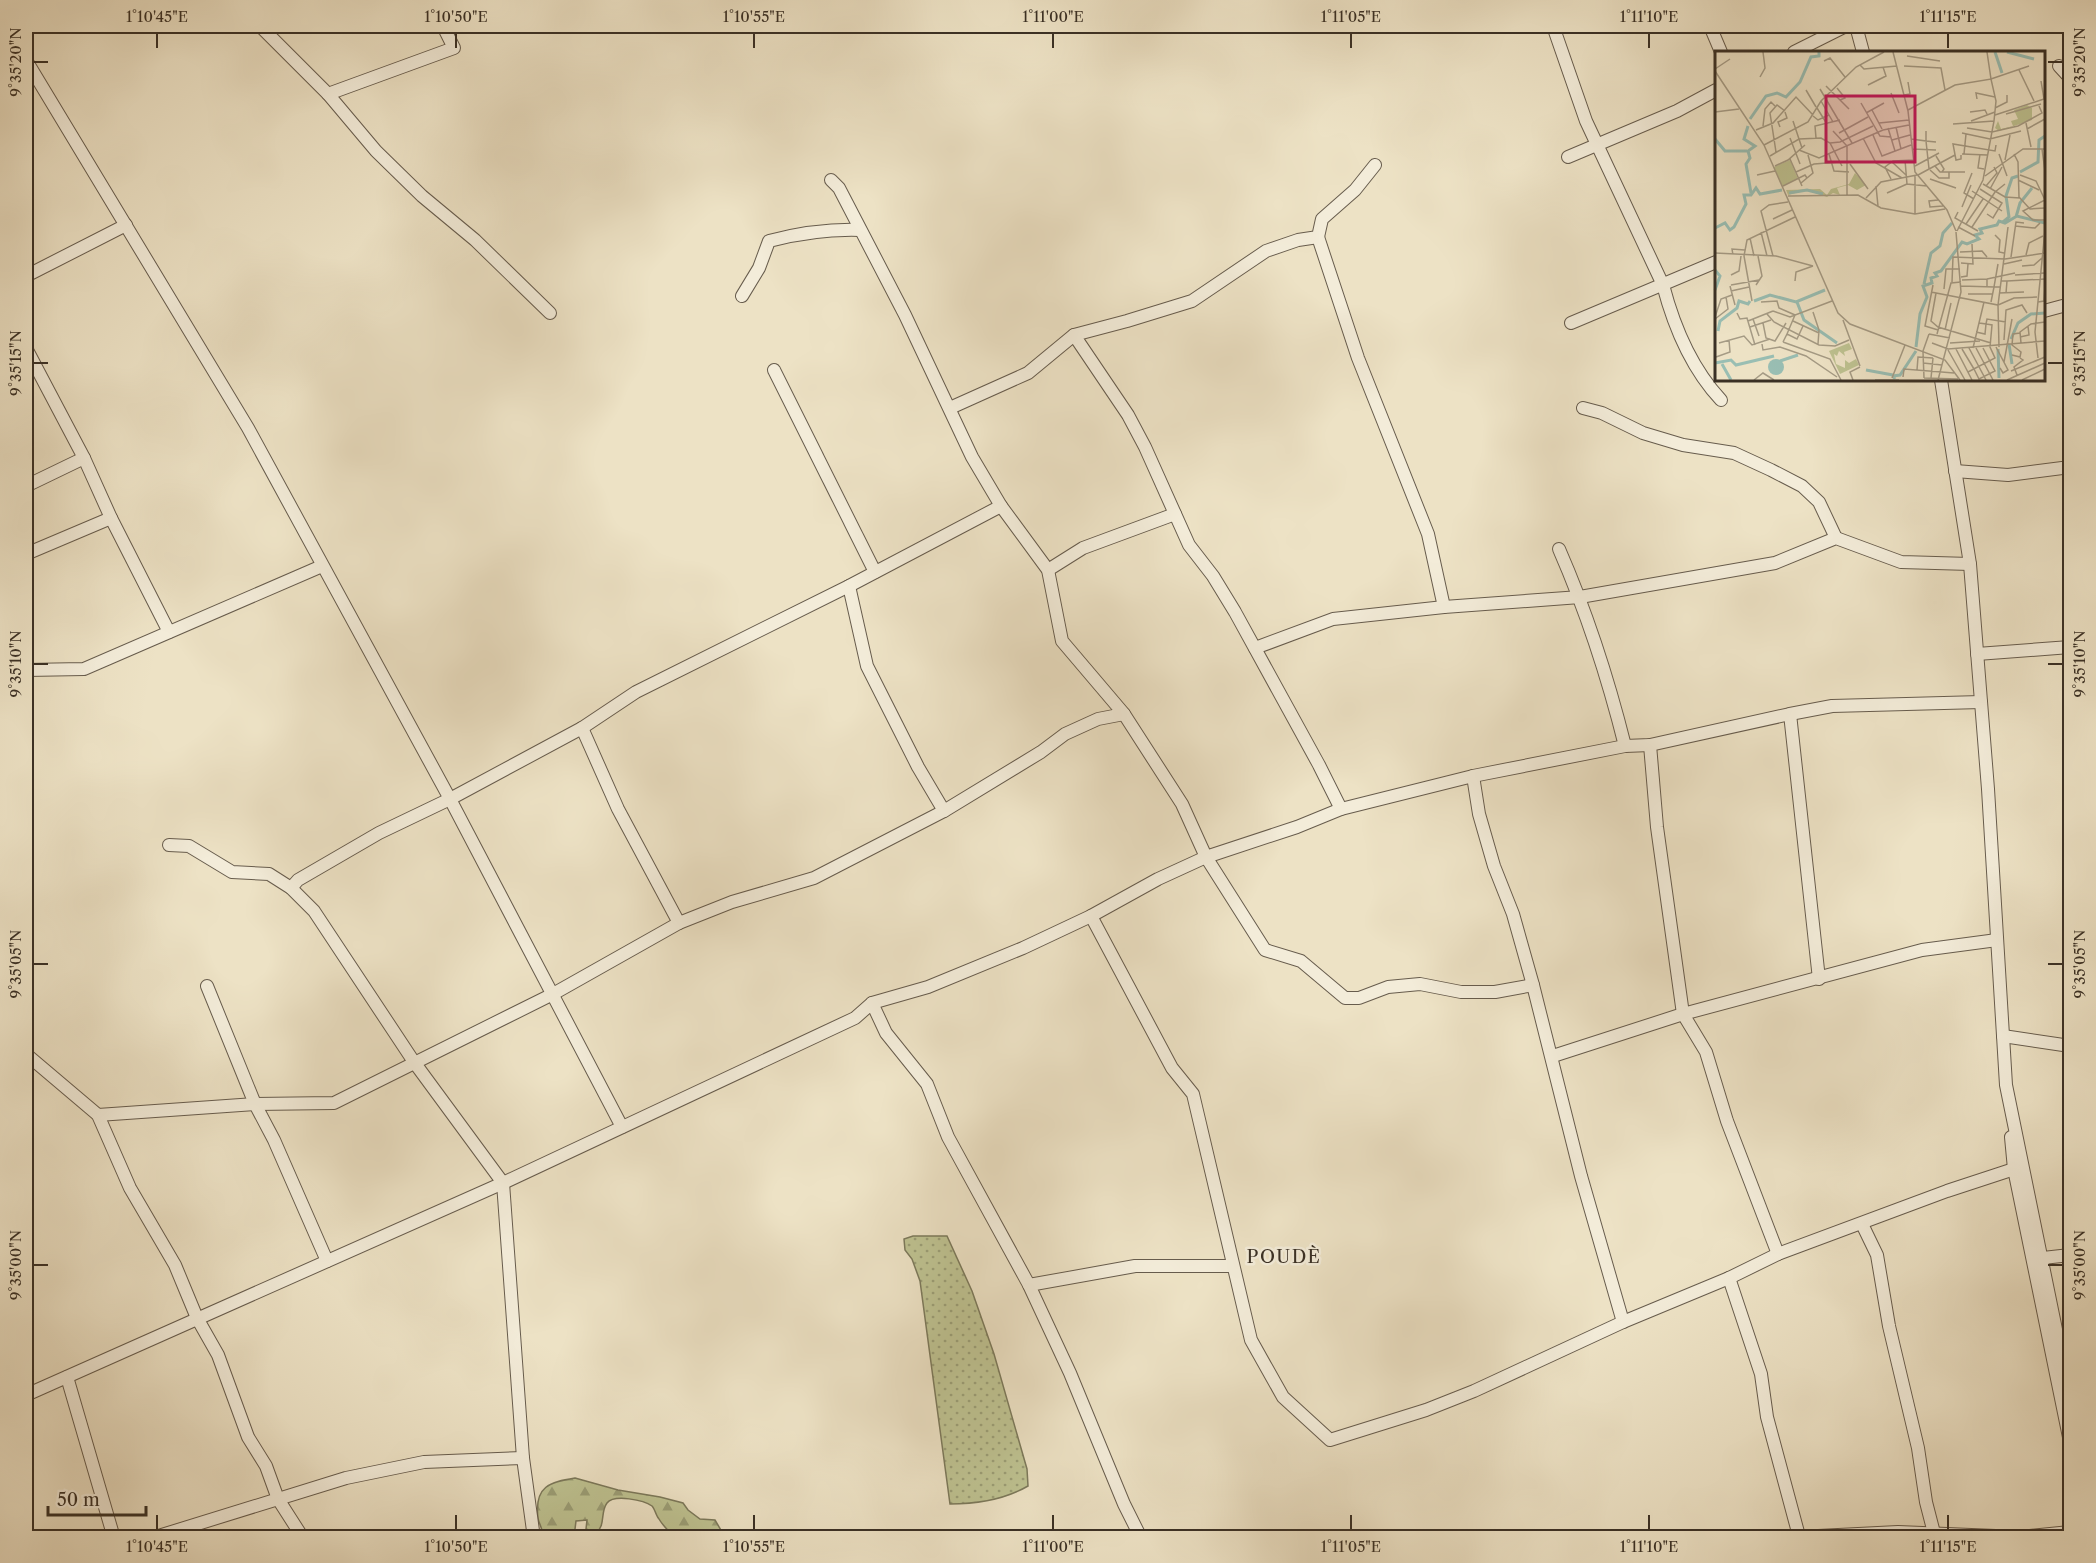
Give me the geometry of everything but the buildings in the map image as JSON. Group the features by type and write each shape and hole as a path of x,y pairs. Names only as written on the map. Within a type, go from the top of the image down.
{"street":[{"path":"260,26 328,94 391,166 422,196 475,240 550,312"},
{"path":"328,94 453,48 443,26"},
{"path":"1553,26 1586,121 1663,285 1681,339 1707,385 1721,400"},
{"path":"1710,26 1721,51"},
{"path":"1796,51 1846,26"},
{"path":"1856,26 1863,51"},
{"path":"26,60 248,428 450,799 621,1126"},
{"path":"2059,66 2070,78"},
{"path":"1568,157 1677,111 1715,91"},
{"path":"1375,165 1355,190 1322,219 1318,237 1358,358 1428,534 1444,607"},
{"path":"831,180 839,188 905,315 972,457 1001,506 1047,570 1062,641 1124,714 1182,804 1206,857 1265,950 1300,961 1345,998 1359,998 1388,987 1420,984 1461,992 1495,992 1533,985"},
{"path":"26,276 126,225"},
{"path":"742,297 759,268 769,241 830,229 860,230"},
{"path":"950,408 1028,373 1074,335 1192,301 1266,251 1298,240 1318,237"},
{"path":"1571,323 1715,262"},
{"path":"2045,310 2070,304"},
{"path":"1074,335 1128,415 1189,545 1213,576 1256,648 1341,809"},
{"path":"26,348 84,458 111,518 169,632"},
{"path":"774,370 875,572"},
{"path":"1941,381 1970,564 2006,1085 2014,1169 2070,1442"},
{"path":"1583,408 1602,413 1643,433 1683,445 1734,453 1771,470 1802,486 1819,502 1836,538"},
{"path":"26,486 84,458"},
{"path":"1955,471 2008,475 2070,467"},
{"path":"291,888 298,880 379,833 450,799 582,728 636,692 849,586 1001,506"},
{"path":"1047,570 1083,548 1175,514"},
{"path":"26,554 111,518"},
{"path":"1256,648 1333,619 1444,607 1580,597 1775,563 1836,538 1901,562 1970,564"},
{"path":"1559,549 1580,597 1614,702 1625,746"},
{"path":"26,668 84,669 322,566"},
{"path":"849,586 867,666 918,767 944,811"},
{"path":"1977,654 2070,647"},
{"path":"26,1395 503,1183 855,1018 872,1003 928,987 981,967 1091,916 1158,879 1206,857 1341,809 1473,776 1625,746 1650,745 1832,706 1981,702"},
{"path":"98,1115 255,1104 334,1102 553,994 679,923 732,902 814,878 944,811 1041,752 1065,734 1098,719 1124,714"},
{"path":"1790,714 1819,979"},
{"path":"582,728 618,809 679,923"},
{"path":"1650,745 1657,827 1683,1014 1706,1052 1727,1121 1778,1254"},
{"path":"1473,776 1479,814 1494,866 1513,914 1553,1056 1581,1176 1623,1322"},
{"path":"169,845 189,846 232,872 268,874 291,888 314,911 414,1062 503,1183 523,1458 534,1538"},
{"path":"1091,916 1172,1068 1193,1094 1251,1340 1283,1397 1330,1440 1426,1410 1474,1391 1778,1254 1947,1191 2014,1169"},
{"path":"1553,1056 1683,1014 1922,950 1997,940"},
{"path":"207,986 255,1104 274,1140 327,1261"},
{"path":"872,1003 885,1033 927,1084 948,1137 1029,1285 1071,1373 1124,1504 1141,1538"},
{"path":"2003,1036 2070,1046"},
{"path":"26,1054 98,1115 130,1188 175,1265 197,1318 218,1355 248,1437 266,1466 278,1499 303,1538"},
{"path":"2006,1085 2070,1398"},
{"path":"1862,1224 1877,1255 1889,1326 1918,1448 1926,1502 1934,1533"},
{"path":"2043,1258 2070,1255"},
{"path":"1029,1285 1135,1266 1233,1266"},
{"path":"1729,1278 1761,1374 1767,1417 1799,1536"},
{"path":"67,1377 114,1538"},
{"path":"152,1538 346,1478 424,1462 523,1458"},
{"path":"1776,1538 1934,1533 1959,1536 2020,1537 2070,1532"}],"green space":[{"path":"913,1236 947,1236 972,1291 994,1354 1027,1469 1028,1486 1009,1495 980,1502 950,1504 920,1281 912,1259 905,1250 904,1239"},
{"path":"575,1478 618,1490 683,1503 700,1519 715,1520 725,1537 674,1537 661,1522 652,1506 622,1498 607,1503 601,1526 596,1533 586,1529 587,1520 576,1521 574,1537 543,1536 537,1507 541,1492 558,1481"}],"district":[{"name":"POUDÈ","path":"1284,1257"}]}
